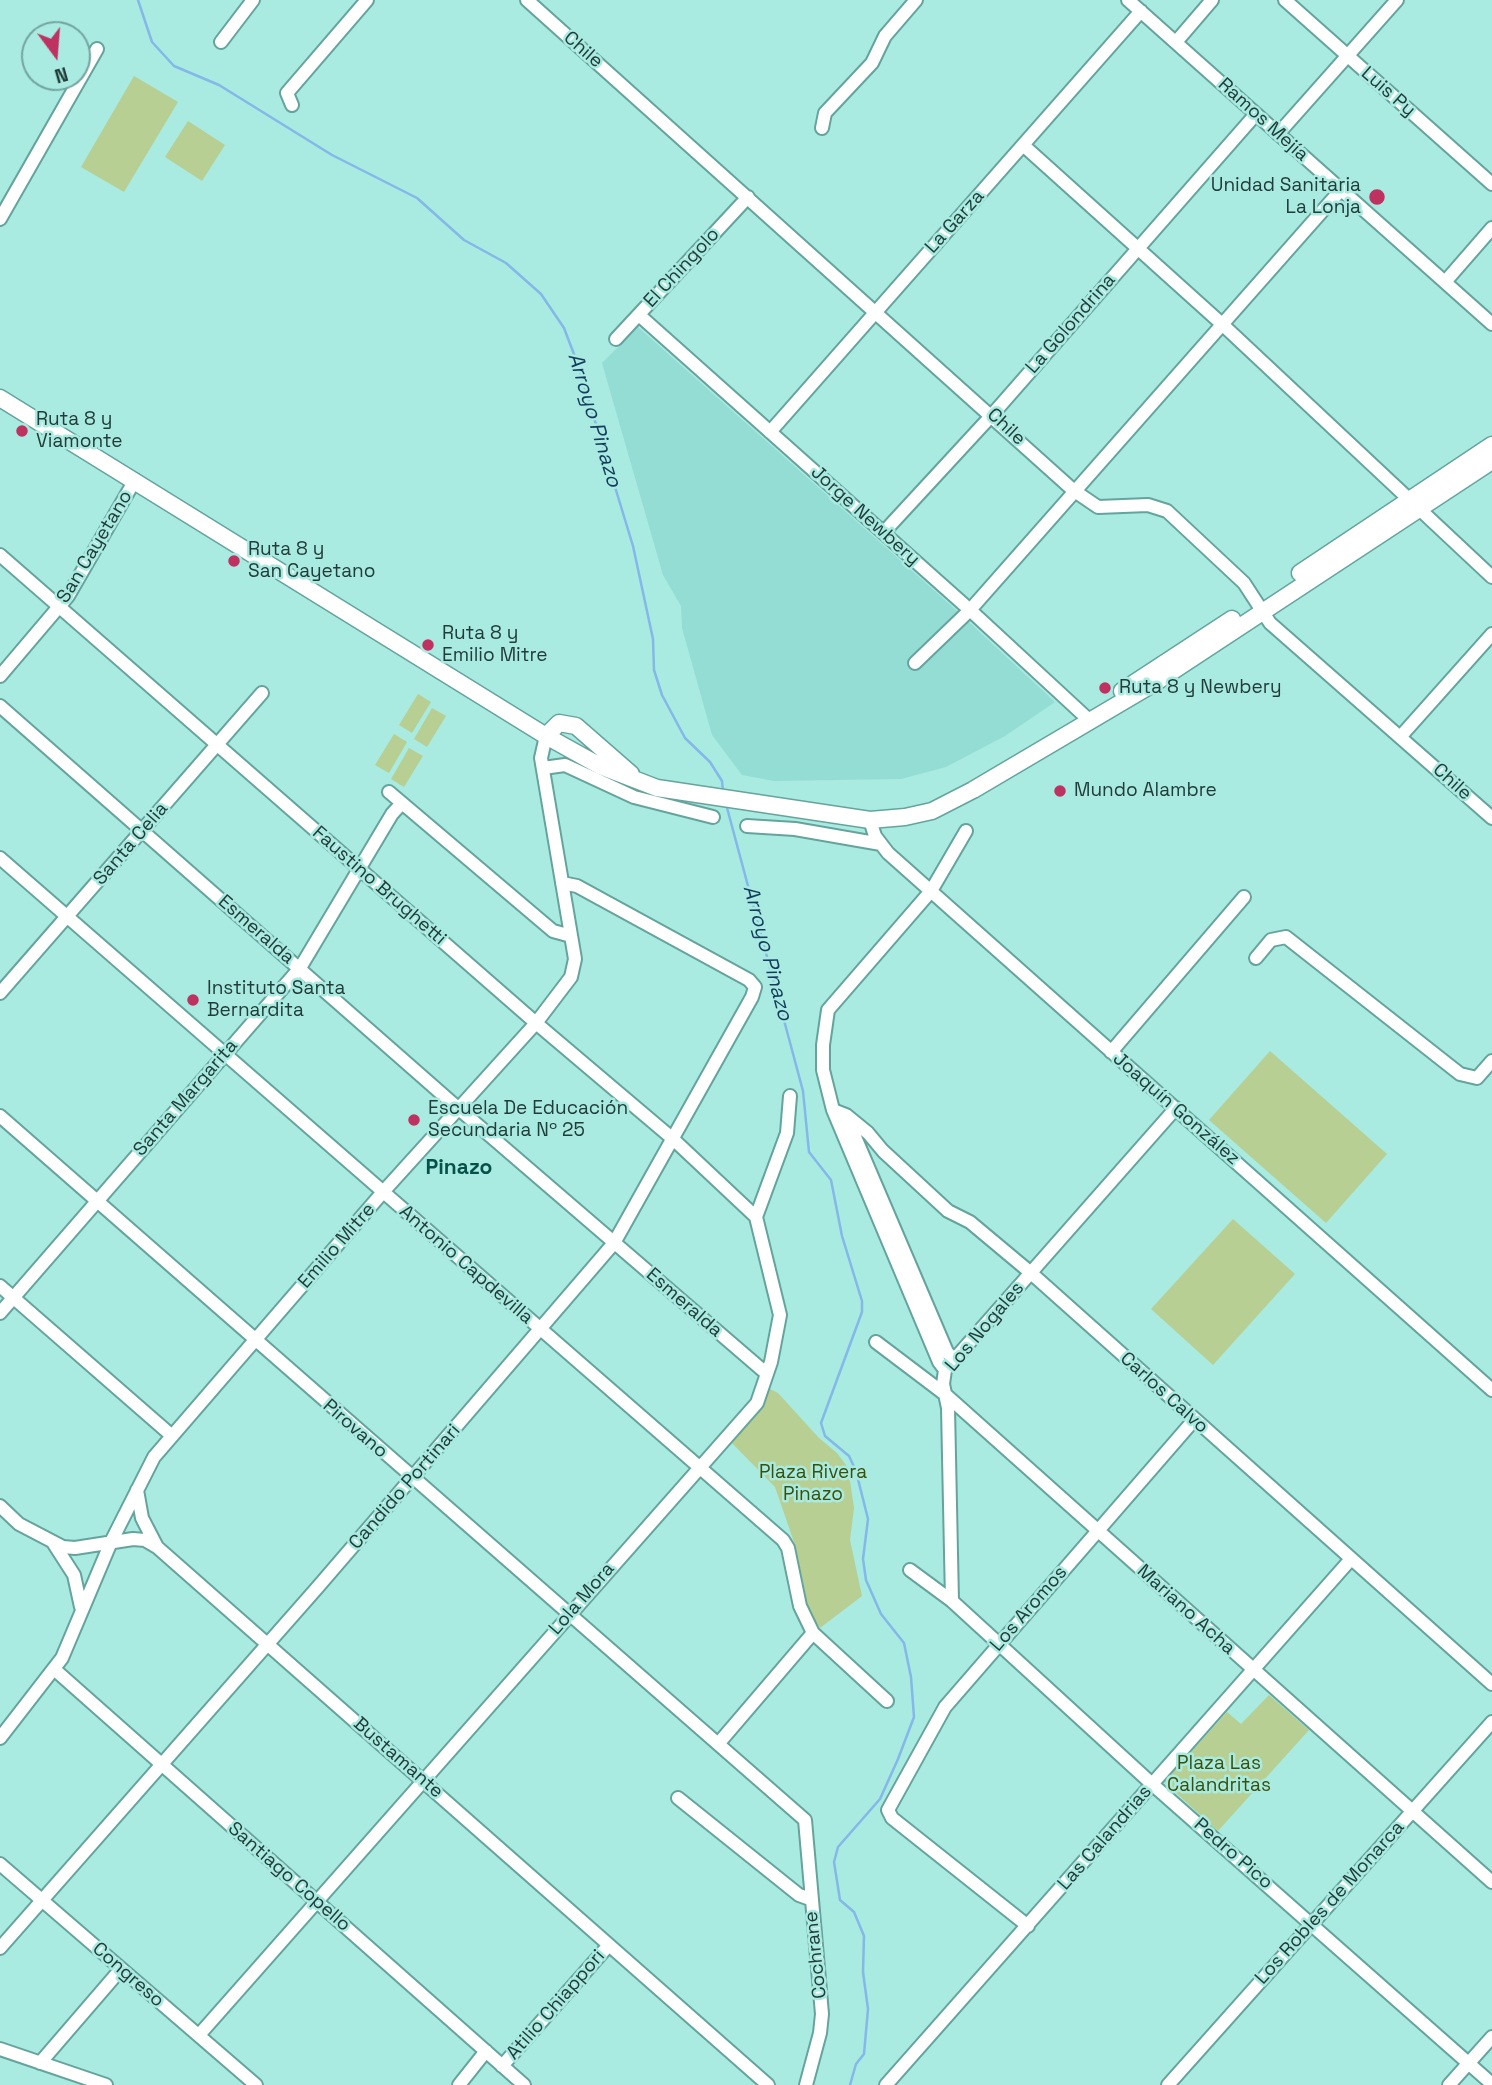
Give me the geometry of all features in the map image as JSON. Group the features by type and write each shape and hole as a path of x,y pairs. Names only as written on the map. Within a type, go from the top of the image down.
{"main road":[{"path":"0,398 546,736 600,766 641,783 712,797 870,820 932,811 973,790 1156,682 1258,608 1414,504 1492,445"},
{"path":"1414,504 1492,461"},
{"path":"546,736 559,723 576,726 641,783"}],"street":[{"path":"221,42 253,0"},
{"path":"292,105 287,93 367,0"},
{"name":"Chile","path":"527,0 877,311 1073,490 1098,508 1148,505 1167,511 1244,583 1258,608 1492,818"},
{"path":"822,128 825,113 872,62 885,36 916,0"},
{"name":"Ramos Mejía","path":"1128,0 1492,324"},
{"path":"1176,42 1212,0"},
{"name":"Luis Py","path":"1285,0 1492,184"},
{"path":"1278,134 1397,0"},
{"name":"La Garza","path":"770,432 1141,11"},
{"path":"0,219 97,49"},
{"name":"La Golondrina","path":"884,532 992,415 1256,114"},
{"path":"1023,145 1223,326 1492,577"},
{"path":"915,663 971,610 1073,490 1223,326 1340,191"},
{"name":"El Chingolo","path":"616,339 748,197"},
{"path":"1446,282 1492,228"},
{"name":"Jorge Newbery","path":"639,315 971,610 1089,720"},
{"name":"San Cayetano","path":"0,677 60,607 135,480"},
{"name":"Faustino Brughetti","path":"0,555 220,744 536,1023 673,1139 756,1217"},
{"path":"1401,736 1492,634"},
{"name":"Santa Celia","path":"0,993 262,693"},
{"name":"Esmeralda","path":"0,706 458,1109 767,1374"},
{"name":"Emilio Mitre","path":"0,1738 54,1669 111,1542 154,1457 383,1192 536,1023 571,977 575,959 541,750 546,736"},
{"path":"543,768 565,765 634,797 713,817"},
{"path":"388,792 553,931 571,936"},
{"name":"Santa Margarita","path":"0,1313 300,968 361,870 392,814 402,803"},
{"name":"Joaquín González","path":"870,820 881,844 930,891 1492,1390"},
{"path":"747,826 795,829 881,844"},
{"path":"846,1115 947,1352 950,1365 939,1362 833,1110 823,1070 824,1029 828,1010 930,891 966,831"},
{"name":"Antonio Capdevilla","path":"0,858 783,1540 788,1548 800,1606 813,1633 887,1701"},
{"name":"Candido Portinari","path":"0,1948 542,1331 614,1243 755,987 749,980 660,930 577,886 562,883"},
{"path":"1111,1052 1244,897"},
{"path":"1256,958 1271,940 1280,937 1292,940 1460,1074 1476,1078 1492,1060"},
{"path":"756,1217 787,1133 790,1096"},
{"name":"Los Nogales","path":"952,1601 946,1395 950,1365 1176,1108"},
{"name":"Carlos Calvo","path":"833,1110 846,1115 948,1211 970,1222 1031,1273 1492,1684"},
{"name":"Pirovano","path":"0,1116 807,1824"},
{"name":"Lola Mora","path":"199,2035 425,1782 569,1613 757,1404 767,1374 780,1315 756,1217"},
{"path":"0,1286 171,1435"},
{"name":"Mariano Acha","path":"876,1342 946,1395 1492,1882"},
{"name":"Los Aromos","path":"1028,1926 889,1814 934,1723 998,1645 1194,1420"},
{"path":"137,1490 142,1518 158,1547"},
{"path":"0,1506 19,1524 54,1544 75,1548 145,1540 158,1547"},
{"path":"54,1544 78,1586 82,1609"},
{"name":"Bustamante","path":"158,1547 768,2085"},
{"name":"Las Calandrias","path":"886,2085 1351,1559"},
{"name":"Pedro Pico","path":"910,1570 952,1601 1152,1784 1492,2084"},
{"path":"718,1744 813,1633"},
{"name":"Santiago Copello","path":"54,1669 524,2085"},
{"name":"Los Robles de Monarca","path":"1168,2085 1492,1722"},
{"path":"678,1798 799,1895 810,1899"},
{"name":"Cochrane","path":"806,2085 820,2033 822,2014 810,1899 807,1824"},
{"name":"Congreso","path":"0,1864 256,2085"},
{"name":"Atilio Chiappori","path":"502,2066 609,1945"},
{"path":"40,2063 121,1969"},
{"path":"1449,2085 1492,2036"},
{"path":"0,2049 106,2085"},
{"name":"Atilio Chiappori","path":"459,2085 486,2051"}],"shaded area":[{"path":"638,327 955,609 1055,702 1005,736 946,767 901,779 774,781 742,775 712,735 682,628 681,606 663,575 602,363"}],"green space":[{"path":"134,76 178,102 124,192 81,167"},
{"path":"188,121 225,145 202,181 165,157"},
{"path":"418,694 431,702 412,733 399,725"},
{"path":"432,708 446,716 427,747 414,739"},
{"path":"394,734 407,742 389,773 375,765"},
{"path":"409,748 423,756 404,787 391,779"},
{"path":"1270,1051 1387,1154 1326,1223 1209,1120"},
{"path":"1233,1219 1295,1274 1213,1365 1151,1309"},
{"name":"Plaza Rivera Pinazo","path":"770,1389 778,1393 819,1438 837,1453 846,1465 850,1481 854,1508 850,1540 862,1596 820,1628 808,1610 794,1542 775,1487 730,1441 760,1409"},
{"name":"Plaza Las Calandritas","path":"1269,1695 1309,1730 1218,1831 1164,1782 1227,1712 1241,1724"}],"waterway":[{"name":"Arroyo Pinazo","path":"138,0 152,42 174,66 219,85 332,155 417,198 464,240 506,263 541,294 564,328 577,362 633,546 653,639 654,670 662,695 685,738 710,762 722,781 723,791"},
{"name":"Arroyo Pinazo","path":"726,804 803,1091 809,1152 831,1180 842,1236 862,1301 862,1312 821,1423 825,1436 849,1456 856,1471 868,1519 863,1559 866,1580 881,1614 904,1643 911,1677 914,1717 898,1759 880,1799 838,1847 834,1862 840,1900 854,1912 864,1936 863,1972 868,2009 864,2054 856,2064 850,2085"}],"place":[{"name":"Unidad Sanitaria La Lonja","path":"1377,197"},
{"name":"Ruta 8 y Viamonte","path":"22,431"},
{"name":"Ruta 8 y San Cayetano","path":"234,561"},
{"name":"Ruta 8 y Emilio Mitre","path":"428,645"},
{"name":"Ruta 8 y Newbery","path":"1105,688"},
{"name":"Mundo Alambre","path":"1060,791"},
{"name":"Instituto Santa Bernardita","path":"193,1000"},
{"name":"Escuela De Educación Secundaria Nº 25","path":"414,1120"}],"district":[{"name":"Pinazo","path":"459,1168"}]}
